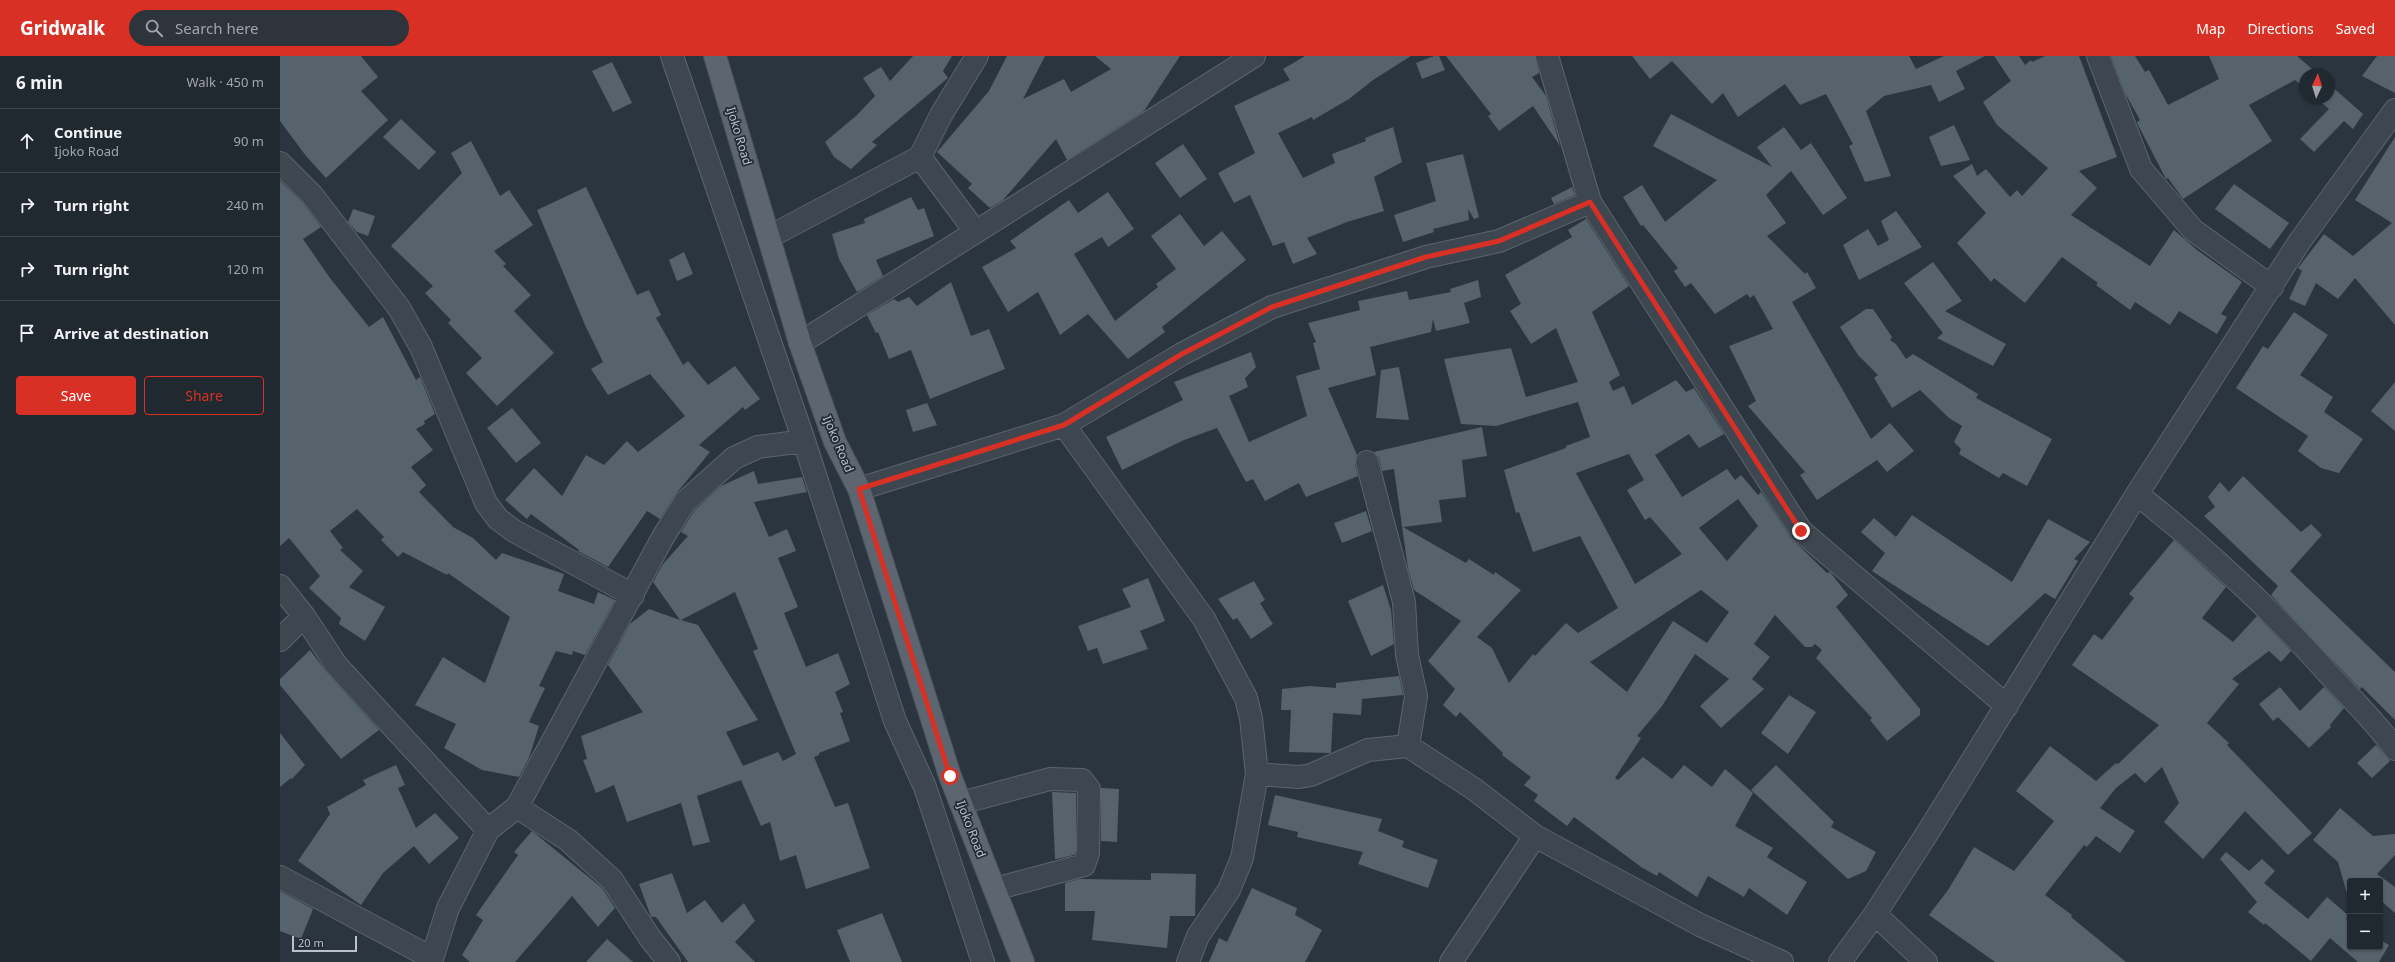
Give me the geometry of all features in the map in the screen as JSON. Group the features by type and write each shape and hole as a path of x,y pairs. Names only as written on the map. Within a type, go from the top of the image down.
{"main road":[{"name":"Ijoko Road","path":"715,56 800,343 835,442 859,489 961,803 1023,962"}],"street":[{"path":"672,56 804,441 895,721 925,787 983,962"},
{"path":"769,237 920,157 941,115 977,56"},
{"path":"800,343 1254,56"},
{"path":"1547,56 1590,202 1801,531 2007,706"},
{"path":"2098,56 2141,169 2193,230 2272,287"},
{"path":"1840,962 1875,914 2007,706 2137,494 2272,287 2300,240 2395,110"},
{"path":"920,157 975,231"},
{"path":"280,163 312,195 399,308 421,347 486,503 498,519 514,531 633,595"},
{"path":"859,489 1064,425 1182,354 1272,307 1426,257 1499,241 1590,202"},
{"path":"1064,425 1204,619 1246,698 1251,718 1257,774 1242,858 1229,890 1198,936 1188,962"},
{"path":"280,877 432,960 448,908 488,830 517,807 663,537 685,502 734,458 758,447 804,441"},
{"path":"1367,462 1404,602 1407,655 1416,696 1408,746"},
{"path":"2137,494 2188,535 2258,599 2318,661 2395,749"},
{"path":"280,586 304,616 337,666 488,830"},
{"path":"280,640 304,616"},
{"path":"1257,774 1299,777 1311,775 1368,750 1408,746 1474,789 1535,836 1700,925 1782,962"},
{"path":"961,803 1050,779 1082,780 1089,789 1088,853 1084,865 995,889"},
{"path":"517,807 568,840 606,874 650,938 669,962"},
{"path":"1451,962 1535,836"},
{"path":"1875,914 1926,962"}],"building":[{"path":"280,56 361,56 378,77 361,91 388,120 326,178 306,156 280,121"},
{"path":"913,56 952,56 943,71 948,78 872,142 877,145 851,169 834,157 825,142 857,115 875,96 863,78 881,67 890,81"},
{"path":"1007,56 1045,56 1023,99 1064,79 1071,92 1111,69 1095,56 1180,56 1144,111 1067,160 1056,139 1003,200 990,208 968,188 972,184 937,152 989,91"},
{"path":"1305,56 1411,56 1373,80 1349,99 1313,120 1312,117 1278,133 1303,178 1335,163 1332,154 1366,141 1365,138 1393,127 1402,162 1374,177 1384,211 1347,222 1307,238 1317,254 1293,264 1284,242 1273,246 1250,195 1234,203 1218,173 1255,153 1234,106 1290,80 1283,69"},
{"path":"1434,56 1439,56 1445,70 1422,79 1416,63"},
{"path":"1446,56 1535,56 1539,73 1532,77 1546,96 1560,146 1533,106 1499,131 1488,116 1491,114"},
{"path":"1632,56 1909,56 1916,69 1944,56 1985,56 1956,71 1965,89 1939,102 1931,85 1884,96 1866,111 1891,176 1865,182 1849,146 1853,144 1826,94 1800,105 1785,84 1738,117 1723,93 1712,104 1672,61 1650,79"},
{"path":"1994,56 2019,56 2025,65 2031,60 2032,62 2045,56 2079,56 2117,157 2079,171 2097,188 2071,215 2150,266 2174,230 2197,250 2242,282 2221,314 2227,317 2217,334 2179,311 2170,325 2135,302 2130,310 2096,285 2098,283 2062,257 2025,303 1994,278 1991,282 1957,243 1986,213 1953,176 1972,164 1977,176 1986,169 2010,197 2017,190 2022,196 2048,168 1997,125 1983,102 2011,81"},
{"path":"2111,56 2135,56 2145,72 2149,70 2168,105 2219,79 2209,56 2297,56 2311,68 2299,68 2299,83 2295,80 2249,105 2272,141 2183,199 2168,178 2166,179 2138,125 2137,122 2140,120 2125,93"},
{"path":"2377,56 2395,56 2395,93 2362,76"},
{"path":"612,62 632,103 613,112 592,71"},
{"path":"2335,89 2363,114 2353,129 2344,121 2314,152 2300,139 2329,109 2323,104 2335,104"},
{"path":"1671,114 1772,167 1757,147 1784,127 1801,150 1811,143 1847,198 1823,215 1791,171 1766,195 1786,223 1767,236 1805,274 1807,272 1816,288 1792,302 1871,439 1890,423 1914,451 1887,472 1877,460 1817,500 1800,475 1805,472 1748,406 1756,401 1729,346 1773,329 1754,295 1750,298 1747,294 1715,314 1691,283 1685,287 1674,271 1678,268 1643,225 1641,226 1623,197 1642,185 1665,222 1717,180 1653,146"},
{"path":"401,119 436,152 419,170 383,137"},
{"path":"1954,125 1970,160 1941,166 1929,137"},
{"path":"2395,137 2395,325 2355,278 2338,299 2316,283 2305,306 2289,299 2302,271 2298,268 2324,234 2353,256 2392,223 2355,200"},
{"path":"471,141 500,196 509,190 533,225 494,251 506,264 503,266 531,295 514,311 554,353 497,406 466,373 482,358 448,323 451,320 425,293 433,286 391,246 462,173 451,153"},
{"path":"1183,144 1207,179 1180,198 1155,163"},
{"path":"1463,154 1479,217 1474,219 1468,209 1469,220 1433,229 1434,232 1403,242 1394,215 1436,201 1426,163"},
{"path":"280,181 303,203 321,227 303,239 330,278 369,327 383,317 416,380 420,377 435,414 424,421 425,424 416,429 433,450 411,467 426,485 419,492 453,527 473,538 496,560 502,553 564,574 558,591 594,604 598,592 615,600 585,655 573,651 572,655 556,651 539,686 545,688 529,722 539,726 529,758 519,777 482,770 444,748 456,724 415,705 443,657 485,683 510,617 448,573 447,575 403,552 398,557 381,540 384,537 357,509 330,531 343,548 340,550 363,571 349,587 385,607 365,641 339,624 341,618 309,588 320,576 289,538 280,546"},
{"path":"2234,184 2289,223 2270,249 2215,209"},
{"path":"586,187 637,295 649,290 661,315 656,318 683,365 688,361 708,385 735,366 760,399 745,410 743,407 699,445 710,452 675,495 660,519 647,511 608,567 578,551 579,550 531,514 527,519 505,500 534,468 562,496 586,455 604,465 627,441 638,452 685,416 650,374 608,395 591,369 603,362 585,325 537,210"},
{"path":"1572,187 1575,195 1554,204 1551,198"},
{"path":"1108,192 1134,229 1108,247 1102,237 1074,254 1115,321 1158,287 1156,284 1176,269 1151,236 1180,214 1204,246 1222,231 1246,260 1162,327 1165,332 1128,359 1088,314 1060,335 1038,292 1008,312 982,267 1016,248 1010,241 1069,200 1078,213"},
{"path":"911,197 918,210 924,208 934,236 876,260 883,276 857,292 839,259 832,234 865,223 864,219"},
{"path":"353,209 375,216 368,236 357,232 348,222"},
{"path":"1896,211 1922,247 1859,280 1843,245 1868,229 1878,246 1889,240 1881,221"},
{"path":"1586,219 1629,286 1592,312 1620,375 1609,382 1613,391 1624,386 1632,405 1676,380 1686,392 1694,388 1724,434 1699,448 1689,434 1655,455 1682,497 1727,469 1735,480 1741,475 1758,495 1761,492 1791,538 1827,573 1830,572 1848,595 1836,607 1920,709 1920,715 1887,741 1870,720 1872,718 1816,658 1822,650 1815,644 1812,647 1805,647 1775,615 1754,644 1770,657 1752,679 1764,689 1721,728 1700,706 1729,679 1695,654 1662,706 1637,736 1641,738 1615,778 1618,780 1643,757 1672,779 1684,765 1712,787 1725,769 1753,793 1735,826 1773,848 1767,857 1807,882 1787,915 1749,888 1744,897 1708,876 1697,897 1659,872 1657,876 1641,867 1574,817 1567,826 1534,801 1538,795 1524,785 1531,777 1502,755 1503,753 1460,712 1456,717 1443,705 1455,689 1428,661 1461,621 1414,590 1408,569 1394,469 1382,471 1379,458 1374,452 1482,427 1487,456 1462,460 1466,497 1439,500 1442,522 1403,527 1466,563 1469,559 1494,575 1495,572 1521,590 1477,637 1492,648 1509,683 1533,654 1535,656 1566,623 1578,633 1618,608 1580,536 1533,552 1519,512 1516,513 1504,470 1566,448 1566,446 1590,437 1578,402 1496,426 1461,424 1444,359 1511,348 1526,397 1578,382 1556,328 1531,344 1510,311 1521,304 1505,275 1572,237 1568,230","holes":["1629,454 1644,480 1627,490 1645,520 1650,517 1682,554 1635,584 1576,473","1738,499 1758,526 1727,561 1699,528","1701,590 1729,612 1707,643 1673,621 1627,692 1590,662"]},
{"path":"684,252 693,274 677,281 669,260"},
{"path":"1933,262 1962,301 1945,311 2006,344 1993,366 1937,338 1943,333 1904,283"},
{"path":"1478,280 1481,297 1464,303 1470,323 1436,331 1433,319 1431,332 1370,347 1376,375 1328,388 1357,455 1355,465 1358,476 1306,497 1299,483 1265,501 1253,479 1246,482 1217,428 1184,440 1122,470 1106,437 1183,400 1174,382 1251,352 1256,367 1245,378 1248,387 1229,396 1249,442 1307,416 1296,376 1320,369 1313,343 1316,342 1308,323 1360,310 1358,301 1407,291 1409,300 1451,292 1450,289"},
{"path":"951,282 971,336 989,329 1005,369 930,399 911,350 889,359 878,332 876,333 867,315 894,299 898,302 909,297 917,306"},
{"path":"1866,309 1873,309 1892,337 1890,340 1896,344 1906,359 1913,354 1978,394 1976,398 2052,439 2027,486 2003,473 1999,478 1959,454 1961,449 1954,442 1962,426 1949,418 1920,390 1892,408 1874,378 1878,375 1858,355 1840,327"},
{"path":"2294,312 2328,335 2300,375 2333,397 2324,412 2363,439 2339,473 2321,468 2298,451 2308,436 2236,388 2263,346 2268,349"},
{"path":"1399,367 1409,420 1376,418 1381,370"},
{"path":"2395,382 2395,431 2371,411"},
{"path":"927,403 937,425 913,432 906,410"},
{"path":"512,408 541,443 516,463 487,428"},
{"path":"754,471 758,484 802,477 807,492 754,502 769,537 787,529 796,551 778,558 798,607 784,613 806,667 838,653 850,684 835,692 843,712 840,713 850,741 819,753 819,755 814,757 835,807 848,803 870,868 806,889 796,855 780,861 770,822 761,826 741,780 697,796 710,842 693,846 681,803 627,822 614,785 596,793 583,760 587,759 581,736 643,712 608,665 630,624 649,609 680,620 653,582 663,564 688,536 681,532 695,510 721,486","holes":["735,592 758,649 753,651 796,754 783,761 778,752 743,766 726,732 758,720 698,625 681,620"]},
{"path":"2243,476 2301,532 2311,524 2322,535 2290,571 2395,672 2395,720 2362,687 2360,689 2271,595 2278,586 2204,516 2215,507 2208,497 2220,482 2229,492"},
{"path":"1366,511 1372,531 1342,543 1334,523"},
{"path":"1912,515 2012,582 2048,519 2090,542 2074,559 2078,561 2055,599 2045,593 1988,646 1872,571 1885,553 1861,532 1874,518 1896,537"},
{"path":"2174,540 2226,587 2202,618 2233,642 2257,616 2291,651 2281,662 2269,651 2232,679 2239,684 2207,723 2229,743 2227,745 2312,833 2288,855 2245,811 2203,859 2164,822 2179,803 2162,767 2145,783 2135,773 2116,788 2100,808 2135,831 2120,853 2096,836 2087,847 2084,845 2045,895 2072,915 2071,917 2126,962 1995,962 1929,915 1948,890 1974,847 2014,871 2054,821 2016,791 2050,746 2096,781 2116,763 2118,764 2159,725 2072,665 2094,634 2102,640 2134,598 2129,594"},
{"path":"1148,578 1165,621 1140,631 1148,649 1103,664 1097,648 1088,651 1078,626 1131,607 1122,589"},
{"path":"1254,581 1265,600 1260,603 1273,624 1251,639 1237,618 1233,620 1218,599"},
{"path":"1383,585 1391,610 1394,644 1371,656 1348,601"},
{"path":"310,650 328,674 379,730 341,759 280,685 280,679"},
{"path":"1399,676 1403,695 1362,699 1361,715 1333,713 1331,753 1289,752 1291,710 1281,710 1282,689 1310,686 1336,688 1336,683"},
{"path":"2280,687 2300,711 2324,687 2344,708 2330,725 2331,727 2309,748 2278,717 2273,721 2259,704"},
{"path":"1789,695 1816,712 1788,754 1761,733"},
{"path":"280,733 305,765 292,779 291,778 280,787"},
{"path":"2376,745 2390,761 2372,778 2357,763"},
{"path":"396,765 405,785 398,788 416,828 435,813 459,838 429,864 414,846 383,873 361,905 298,861 330,814 327,807 366,785 363,780"},
{"path":"1776,765 1834,822 1831,827 1876,852 1866,871 1848,879 1751,790"},
{"path":"1101,788 1119,789 1117,842 1101,841"},
{"path":"1052,792 1076,793 1076,851 1074,855 1057,859 1055,859"},
{"path":"1275,795 1382,819 1378,831 1404,841 1402,847 1438,860 1428,888 1358,864 1363,852 1297,837 1298,832 1268,825"},
{"path":"2340,808 2373,836 2395,834 2395,855 2377,874 2383,878 2347,878 2347,894 2338,862 2313,840"},
{"path":"532,831 602,888 615,908 598,927 572,896 515,962 470,962 462,955 483,920 476,915 518,855 514,852"},
{"path":"2226,852 2249,871 2262,859 2275,871 2264,883 2308,919 2327,897 2347,914 2347,950 2383,950 2383,942 2389,945 2379,962 2358,962 2330,938 2311,961 2265,923 2264,925 2248,912 2257,902 2220,859"},
{"path":"672,873 687,913 705,900 722,923 744,903 755,921 735,942 755,962 688,962 656,917 651,917 639,884"},
{"path":"1151,873 1196,874 1195,916 1170,916 1167,948 1092,940 1095,911 1065,911 1065,883 1079,879 1151,880"},
{"path":"2383,878 2395,887 2395,913 2383,903"},
{"path":"1252,888 1297,908 1295,915 1322,930 1305,962 1209,962 1219,938 1227,942"},
{"path":"280,891 313,909 301,939 280,931"},
{"path":"882,913 902,962 850,962 837,930"},
{"path":"607,939 633,962 586,962"}],"route":[{"path":"950,776 859,489 1064,425 1182,354 1272,307 1426,257 1499,241 1590,202 1801,531"}]}
